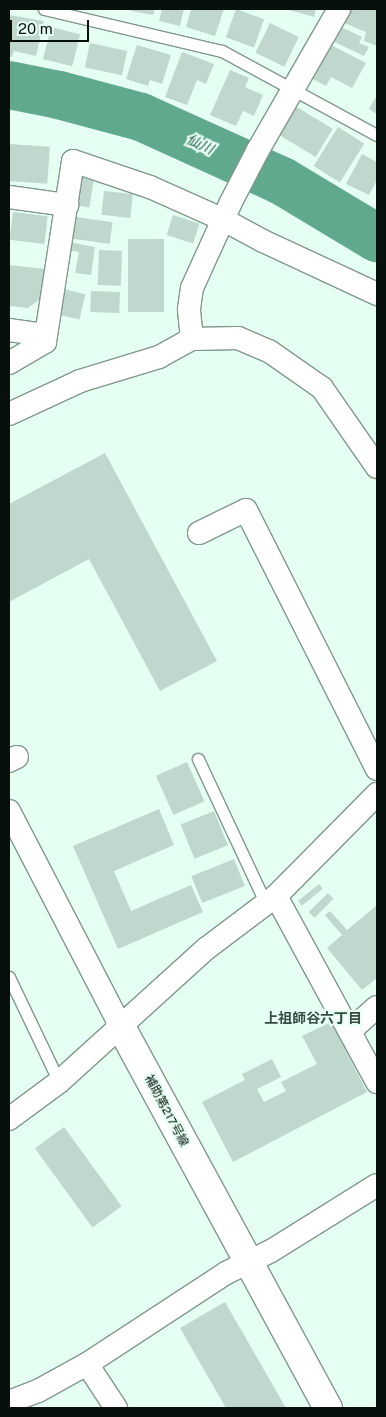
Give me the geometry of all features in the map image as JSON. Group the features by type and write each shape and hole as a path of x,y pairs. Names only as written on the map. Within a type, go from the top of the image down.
{"street":[{"path":"192,339 189,309 192,288 239,186 339,9"},
{"path":"9,363 45,342 73,161 150,187 224,220 263,242 377,294"},
{"path":"9,197 67,205"},
{"path":"9,330 46,335"},
{"path":"9,414 80,381 159,357 192,339 238,338 268,351 322,388 377,467"},
{"path":"199,533 246,510 377,769"},
{"path":"9,1119 59,1082 206,948 271,900 377,794"},
{"name":"補助第217号線","path":"9,811 120,1025 328,1408"},
{"path":"271,900 350,1031 377,1082"},
{"path":"350,1031 377,1007"},
{"path":"9,1402 38,1391 87,1364 226,1273 271,1251 377,1185"},
{"path":"87,1364 116,1408"}],"lane":[{"path":"44,9 222,51 377,135"},
{"path":"198,759 271,900"},
{"path":"9,977 59,1082"}],"building":[{"path":"131,9 155,9 153,15 131,11"},
{"path":"162,9 184,9 180,26 159,21"},
{"path":"191,9 224,9 215,36 186,27"},
{"path":"236,9 264,19 254,47 226,37"},
{"path":"286,9 316,9 314,17"},
{"path":"347,9 377,9 377,46 364,41 366,32 342,22"},
{"path":"9,15 44,21 36,56 14,51 12,57 9,56"},
{"path":"270,23 299,37 284,67 256,53"},
{"path":"337,25 362,37 359,43 369,47 364,56 330,40"},
{"path":"51,27 80,34 72,66 43,59"},
{"path":"90,43 127,51 122,75 85,67"},
{"path":"327,43 366,63 352,88 331,77 326,86 309,77"},
{"path":"137,45 171,55 162,84 150,80 148,86 126,79"},
{"path":"182,52 214,64 206,84 197,80 187,105 165,97"},
{"path":"230,70 249,78 245,87 263,95 254,116 243,111 236,126 210,115"},
{"path":"377,95 377,114 369,109"},
{"path":"295,106 333,129 316,157 278,134"},
{"path":"338,127 364,143 340,182 314,166"},
{"path":"10,144 50,147 47,184 9,181"},
{"path":"362,154 377,162 377,180 369,195 346,184"},
{"path":"76,177 94,180 89,207 72,205"},
{"path":"104,191 133,194 130,218 101,215"},
{"path":"13,212 48,216 44,244 10,240"},
{"path":"173,215 200,224 193,244 167,235"},
{"path":"76,217 113,222 110,244 73,239"},
{"path":"128,239 164,239 164,312 128,312"},
{"path":"68,242 95,247 91,275 75,273 79,252 67,250"},
{"path":"99,250 122,251 121,286 98,285"},
{"path":"9,265 46,269 43,297 28,308 9,306"},
{"path":"63,289 85,294 80,320 57,314"},
{"path":"91,291 120,292 119,313 90,312"},
{"path":"105,453 217,661 160,691 89,559 9,602 9,504"},
{"path":"187,762 204,801 173,815 156,776"},
{"path":"159,809 174,845 114,871 131,911 191,885 203,912 118,949 73,846"},
{"path":"214,811 228,845 194,859 181,824"},
{"path":"234,859 245,886 202,903 191,876"},
{"path":"319,884 323,889 302,906 298,901"},
{"path":"328,893 334,899 315,918 309,912"},
{"path":"377,905 377,978 362,990 327,948 342,935 325,915 330,911 347,930"},
{"path":"331,1022 367,1092 233,1162 202,1102 245,1080 242,1074 272,1059 281,1077 257,1089 264,1102 286,1091 281,1082 317,1064 302,1036"},
{"path":"64,1127 122,1206 92,1227 35,1148"},
{"path":"225,1302 286,1408 226,1408 180,1328"}],"waterway":[{"name":"仙川","path":"9,85 59,95 141,117 282,181 377,238"}],"district":[{"name":"上祖師谷六丁目","path":"313,1018"}]}
